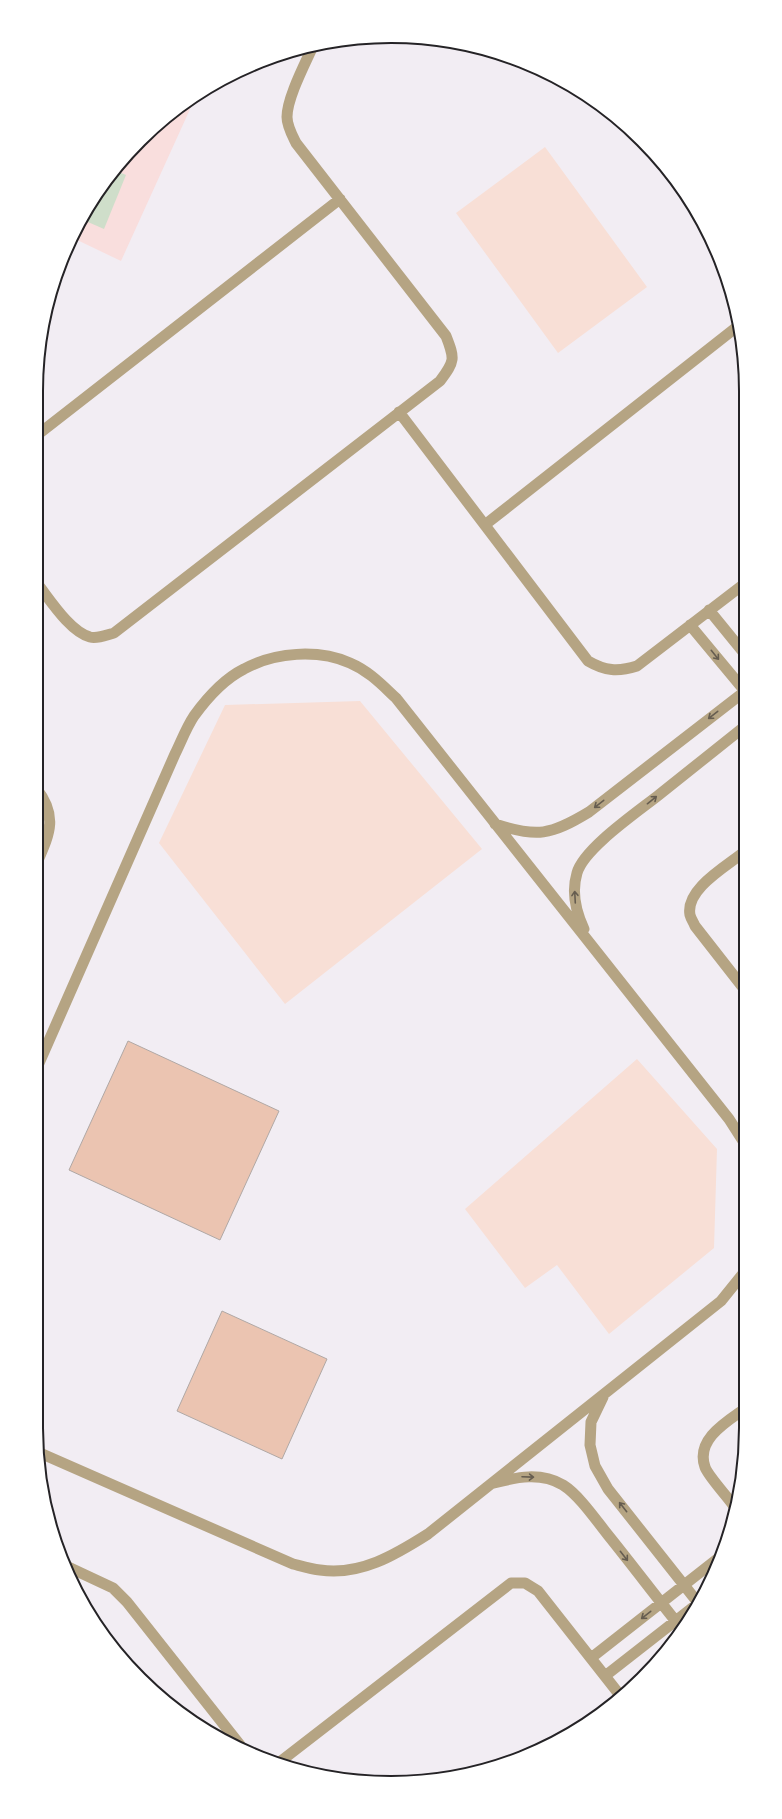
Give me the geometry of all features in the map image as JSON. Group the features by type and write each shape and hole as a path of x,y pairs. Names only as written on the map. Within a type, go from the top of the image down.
{"street":[{"path":"43,591 67,621 80,632 90,637 100,637 114,633 440,381 449,369 454,355 446,336 296,143 290,131 287,118 288,105 310,53"},
{"path":"43,431 340,199"},
{"path":"486,524 733,330"},
{"path":"399,412 486,524 588,661 599,667 611,671 623,670 637,666 739,588"},
{"path":"709,610 739,647"},
{"path":"690,625 739,685"},
{"path":"43,1054 174,754 193,717 220,686 244,668 268,659 295,654 323,656 350,663 371,675 396,698 729,1119 739,1135"},
{"path":"495,824 520,832 534,833 550,831 567,825 589,812 739,695"},
{"path":"592,946 576,911 574,893 577,873 583,860 610,834 739,731"},
{"path":"43,799 47,805 51,820 49,834 43,848"},
{"path":"739,856 706,881 696,892 691,903 690,915 695,926 739,982"},
{"path":"44,1455 293,1564 320,1570 341,1571 360,1568 379,1562 400,1552 428,1534 721,1301 739,1279"},
{"path":"604,1394 591,1422 590,1445 595,1466 608,1489 695,1597"},
{"path":"731,1502 705,1468 703,1456 706,1444 712,1435 739,1414"},
{"path":"490,1484 517,1477 530,1476 563,1485 586,1507 678,1624"},
{"path":"591,1658 712,1563"},
{"path":"73,1569 113,1588 127,1602 235,1739"},
{"path":"283,1759 511,1583 526,1583 538,1591 617,1692"},
{"path":"604,1676 677,1626"}],"shaded area":[{"path":"191,107 121,261 77,240 102,198 129,162 162,129"},
{"path":"545,147 647,287 558,353 456,213"},
{"path":"360,701 482,849 285,1004 159,843 225,705"},
{"path":"637,1059 717,1149 714,1248 609,1334 557,1265 525,1288 465,1209"}],"green space":[{"path":"120,173 126,175 104,229 87,222"}],"building":[{"path":"128,1041 279,1111 220,1240 69,1170"},
{"path":"222,1311 327,1359 282,1459 177,1411"}]}
